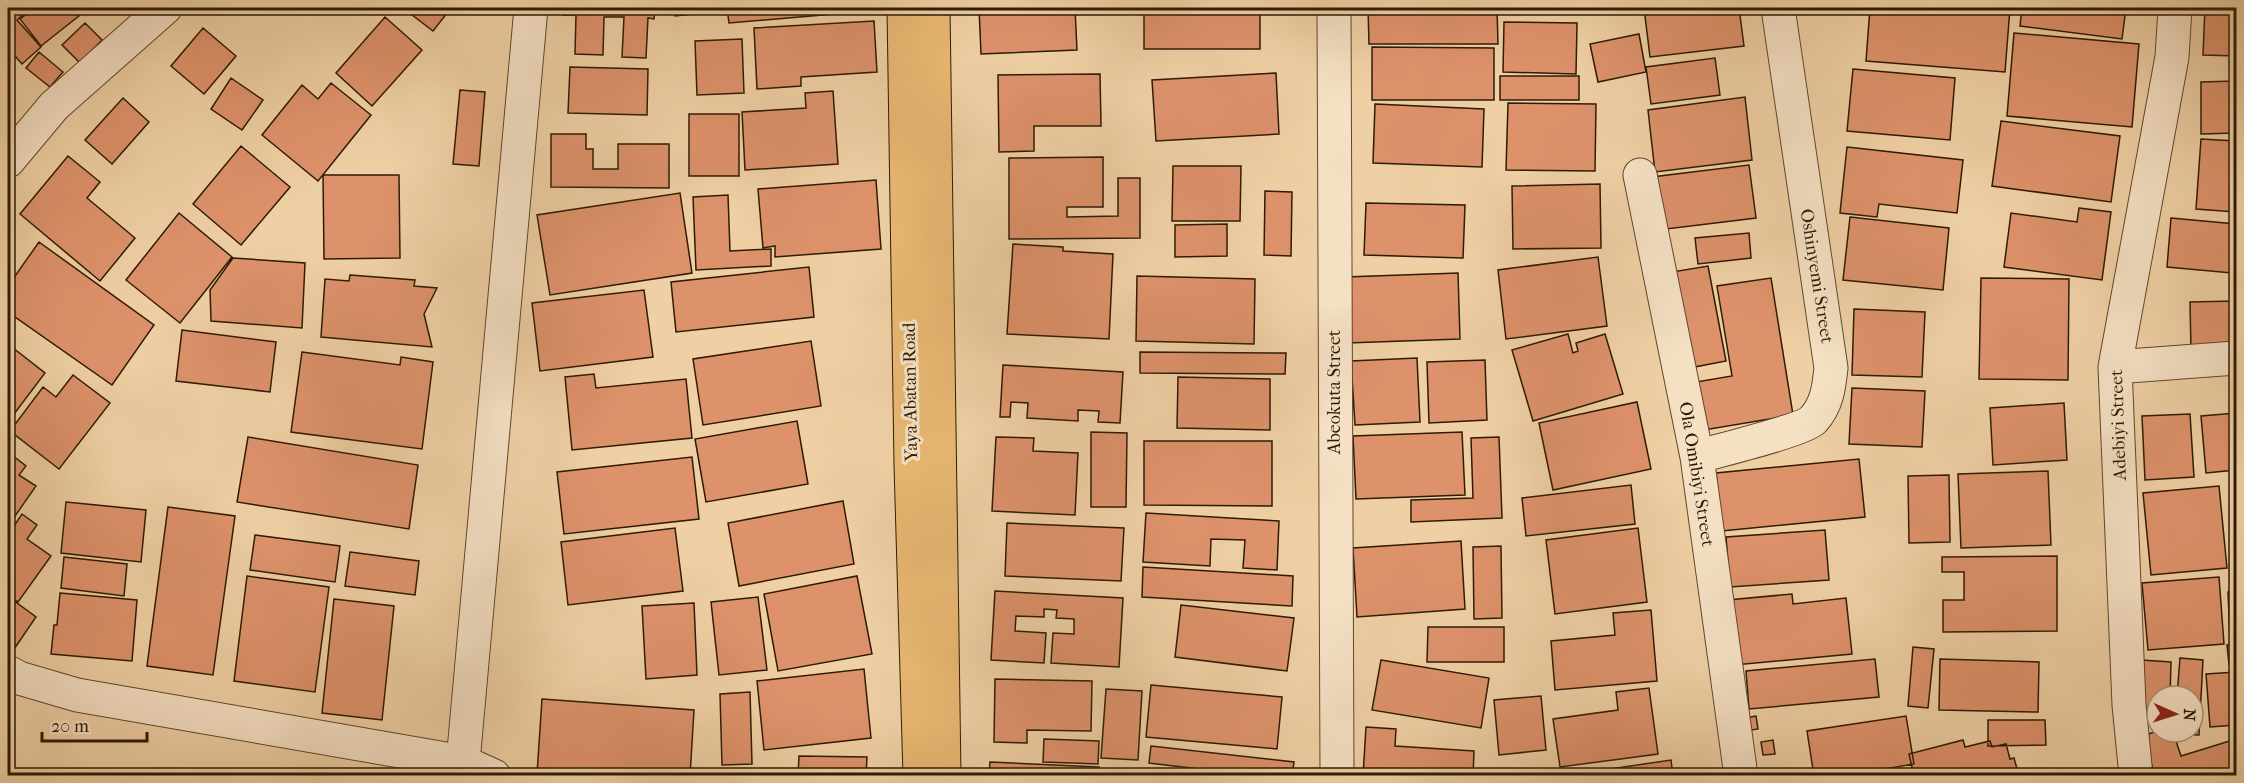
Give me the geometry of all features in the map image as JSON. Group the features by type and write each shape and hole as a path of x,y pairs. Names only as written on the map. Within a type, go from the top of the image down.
{"main road":[{"name":"Yaya Abatan Road","path":"904,8 911,453 920,776"},
{"name":"Yaya Abatan Road","path":"933,8 944,776"}],"street":[{"path":"8,161 54,106 165,8"},
{"path":"463,762 531,8"},
{"name":"Abeokuta Street","path":"1334,8 1337,776"},
{"name":"Oshinyemi Street","path":"1697,457 1812,421 1828,396 1831,368 1778,8"},
{"name":"Adebiyi Street","path":"2136,776 2129,705 2115,367 2172,57 2175,8"},
{"name":"Ola Omibiyi Street","path":"1640,175 1697,457 1741,776"},
{"path":"2115,367 2236,358"},
{"path":"8,672 19,678 77,695 463,762 494,776"}],"building":[{"path":"8,8 31,8 17,20 41,47 22,64 8,48"},
{"path":"35,8 75,8 80,15 41,46 20,19"},
{"path":"403,8 451,8 433,31"},
{"path":"563,8 655,8 654,19 648,18 646,58 622,57 624,17 604,17 603,55 575,54 576,15 563,15"},
{"path":"674,8 723,8 723,11 675,16"},
{"path":"727,8 857,8 857,12 729,23"},
{"path":"979,8 1075,8 1077,50 981,54"},
{"path":"1144,8 1260,8 1260,49 1144,49"},
{"path":"1368,8 1497,8 1498,44 1369,44"},
{"path":"1644,8 1739,8 1744,46 1650,57"},
{"path":"1870,8 2010,8 2005,72 1866,61"},
{"path":"2022,8 2126,8 2122,39 2020,26"},
{"path":"2205,8 2236,8 2236,56 2203,55"},
{"path":"385,17 422,50 372,106 336,73"},
{"path":"874,21 877,72 801,77 801,86 757,89 754,28"},
{"path":"1504,22 1577,23 1576,74 1503,72"},
{"path":"85,23 102,40 80,63 62,45"},
{"path":"203,28 236,56 204,94 171,66"},
{"path":"2014,33 2139,44 2132,127 2007,116"},
{"path":"1639,34 1646,72 1598,82 1590,44"},
{"path":"742,39 744,93 697,95 695,41"},
{"path":"1372,47 1494,48 1494,100 1372,100"},
{"path":"39,52 63,72 50,87 26,68"},
{"path":"1715,58 1720,95 1651,104 1646,67"},
{"path":"570,67 648,69 647,115 568,113"},
{"path":"1853,69 1955,78 1950,140 1847,131"},
{"path":"1276,73 1279,134 1156,141 1152,80"},
{"path":"1100,74 1101,126 1034,126 1034,151 999,152 998,75"},
{"path":"1500,76 1579,76 1579,100 1500,100"},
{"path":"231,78 263,100 242,130 211,109"},
{"path":"2236,81 2236,133 2201,134 2201,82"},
{"path":"331,83 371,115 318,181 262,135 302,85 318,99"},
{"path":"460,90 485,92 479,166 453,164"},
{"path":"833,91 838,164 745,170 742,112 806,108 805,93"},
{"path":"1745,97 1752,160 1655,172 1648,110"},
{"path":"123,98 149,122 112,164 85,140"},
{"path":"1508,103 1596,104 1595,171 1506,170"},
{"path":"1375,104 1484,109 1482,167 1373,163"},
{"path":"689,114 739,114 739,176 689,176"},
{"path":"2001,121 2120,136 2111,202 1992,186"},
{"path":"551,134 586,134 586,149 593,149 593,169 618,169 618,144 669,144 669,188 551,187"},
{"path":"2201,139 2236,141 2235,212 2196,209"},
{"path":"241,146 290,187 241,245 193,204"},
{"path":"1847,147 1963,160 1957,213 1879,204 1877,217 1840,213"},
{"path":"68,156 100,182 87,198 135,238 100,281 20,214"},
{"path":"1103,157 1103,207 1067,207 1067,217 1118,216 1118,178 1140,178 1140,238 1009,239 1009,158"},
{"path":"1749,165 1756,218 1658,230 1652,177"},
{"path":"1173,166 1241,166 1240,221 1172,221"},
{"path":"323,175 399,175 400,258 324,259"},
{"path":"876,180 881,249 775,257 775,246 763,248 758,189"},
{"path":"1600,184 1601,248 1513,249 1512,186"},
{"path":"1265,191 1292,192 1291,256 1264,255"},
{"path":"680,193 692,273 550,295 537,215"},
{"path":"728,195 730,251 771,249 771,266 696,270 693,197"},
{"path":"1366,203 1465,205 1463,258 1364,255"},
{"path":"2079,208 2111,212 2102,280 2004,267 2011,213 2077,222"},
{"path":"179,213 232,257 180,323 126,280"},
{"path":"1850,217 1949,228 1943,290 1843,280"},
{"path":"2171,218 2236,224 2232,273 2167,267"},
{"path":"1227,224 1227,256 1175,257 1175,225"},
{"path":"1749,233 1751,258 1698,264 1695,238"},
{"path":"39,242 154,325 112,385 8,312 8,286"},
{"path":"1013,244 1063,247 1063,251 1113,254 1109,339 1007,334"},
{"path":"1598,257 1607,326 1506,339 1498,270"},
{"path":"233,258 305,263 302,328 211,321 210,290"},
{"path":"1708,266 1726,361 1684,369 1666,273"},
{"path":"809,267 814,317 676,332 671,282"},
{"path":"1458,273 1460,339 1347,343 1345,277"},
{"path":"350,275 415,280 414,286 437,288 424,314 432,347 321,337 325,279 349,281"},
{"path":"1137,276 1255,279 1254,344 1136,341"},
{"path":"1771,278 1793,415 1698,431 1690,383 1732,376 1717,286"},
{"path":"1981,278 2069,279 2068,380 1979,379"},
{"path":"644,290 653,357 540,371 532,303"},
{"path":"2236,301 2236,350 2191,351 2190,302"},
{"path":"1854,309 1925,312 1922,377 1852,375"},
{"path":"182,330 276,342 270,392 176,381"},
{"path":"1568,334 1573,353 1578,351 1576,343 1605,334 1623,394 1533,421 1512,350"},
{"path":"811,341 821,406 703,425 693,359"},
{"path":"8,344 45,373 8,422"},
{"path":"302,352 400,365 401,357 433,362 422,449 291,432"},
{"path":"1140,352 1286,353 1285,374 1140,373"},
{"path":"1417,358 1420,422 1355,425 1351,361"},
{"path":"1485,360 1487,420 1429,423 1427,362"},
{"path":"1003,365 1123,372 1120,423 1098,422 1099,411 1078,410 1078,421 1027,418 1028,403 1011,402 1010,417 1000,417"},
{"path":"594,374 596,388 686,379 692,438 572,450 565,377"},
{"path":"73,375 110,403 59,469 10,431 43,387 56,397"},
{"path":"1178,377 1270,379 1270,430 1177,428"},
{"path":"1852,388 1925,391 1922,447 1849,444"},
{"path":"1637,402 1651,469 1553,490 1539,423"},
{"path":"2064,403 2067,460 1993,465 1990,408"},
{"path":"2236,413 2236,470 2206,473 2201,416"},
{"path":"2190,414 2194,477 2145,480 2142,416"},
{"path":"797,421 808,484 706,502 695,439"},
{"path":"1091,432 1127,433 1126,507 1091,507"},
{"path":"1462,432 1465,495 1356,499 1353,436"},
{"path":"248,437 418,465 409,529 237,502"},
{"path":"996,437 1034,438 1033,451 1078,453 1075,515 992,511"},
{"path":"1499,437 1502,518 1411,522 1411,500 1473,498 1471,438"},
{"path":"1144,441 1272,441 1272,506 1144,505"},
{"path":"8,452 26,466 19,475 36,486 8,526"},
{"path":"692,457 699,519 564,534 557,472"},
{"path":"1859,459 1865,517 1722,531 1716,473"},
{"path":"2048,471 2051,545 1961,548 1958,474"},
{"path":"1949,475 1950,542 1909,543 1908,476"},
{"path":"1631,485 1635,524 1526,536 1522,498"},
{"path":"2219,486 2227,568 2151,575 2143,493"},
{"path":"843,501 854,564 739,586 728,523"},
{"path":"66,502 146,510 141,562 61,553"},
{"path":"168,507 235,516 213,675 147,666"},
{"path":"1146,513 1279,521 1277,570 1243,568 1245,540 1211,539 1210,566 1143,562"},
{"path":"22,514 37,525 27,539 51,556 18,602 8,595 8,535"},
{"path":"1007,523 1124,528 1121,581 1005,576"},
{"path":"675,528 683,591 568,605 561,542"},
{"path":"1638,528 1647,602 1555,614 1546,540"},
{"path":"1825,530 1829,580 1730,587 1726,537"},
{"path":"255,535 340,546 335,582 250,570"},
{"path":"1461,541 1465,609 1357,617 1353,548"},
{"path":"1501,546 1502,618 1474,619 1473,547"},
{"path":"350,552 419,561 415,595 345,586"},
{"path":"2057,556 2057,631 1943,632 1943,600 1964,600 1964,572 1942,572 1942,557"},
{"path":"64,557 127,564 124,596 61,588"},
{"path":"1143,567 1293,576 1292,606 1142,597"},
{"path":"247,576 329,587 315,692 234,681"},
{"path":"857,576 872,654 778,671 764,594"},
{"path":"2219,577 2224,644 2148,650 2142,583"},
{"path":"995,591 1123,598 1119,667 1051,663 1053,633 1074,634 1074,619 1056,618 1057,610 1044,609 1044,617 1016,616 1015,631 1046,633 1044,663 991,660"},
{"path":"2228,592 2236,592 2236,638 2230,638"},
{"path":"60,593 137,600 132,661 51,654"},
{"path":"1792,594 1793,604 1846,598 1852,654 1734,665 1728,600"},
{"path":"758,597 767,670 719,675 711,602"},
{"path":"334,599 394,606 382,720 322,713"},
{"path":"13,600 36,617 10,655 8,653 8,607"},
{"path":"694,603 697,675 646,679 642,606"},
{"path":"1181,605 1294,618 1287,671 1175,657"},
{"path":"1651,610 1657,681 1555,690 1551,641 1615,635 1613,613"},
{"path":"1428,627 1504,627 1504,662 1427,662"},
{"path":"2236,644 2236,664 2229,664 2227,645"},
{"path":"1913,647 1934,649 1928,708 1908,706"},
{"path":"2180,658 2203,660 2202,684 2178,684"},
{"path":"1875,659 1879,697 1749,709 1746,671"},
{"path":"1940,659 2039,662 2038,712 1939,710"},
{"path":"1381,660 1489,678 1481,728 1372,710"},
{"path":"2141,660 2171,662 2170,684 2145,684 2145,717 2138,717"},
{"path":"864,669 871,738 764,750 757,681"},
{"path":"2236,672 2236,725 2210,727 2206,674"},
{"path":"995,679 1092,681 1091,731 1027,730 1027,743 994,742"},
{"path":"1151,685 1282,697 1277,749 1146,737"},
{"path":"1649,688 1658,754 1560,767 1553,719 1618,710 1616,692"},
{"path":"1106,689 1142,691 1138,760 1101,758"},
{"path":"750,692 752,764 722,765 720,694"},
{"path":"1541,696 1546,750 1499,755 1494,700"},
{"path":"542,699 694,710 690,776 537,774"},
{"path":"1756,716 1758,729 1739,732 1738,719"},
{"path":"1906,716 1914,764 1844,776 1814,776 1807,731"},
{"path":"1988,720 2045,720 2046,745 1988,746"},
{"path":"1366,727 1396,729 1395,746 1474,751 1473,776 1363,776"},
{"path":"1044,739 1099,741 1098,764 1043,762"},
{"path":"2236,739 2236,776 2155,776 2145,744 2177,744 2181,756"},
{"path":"1773,740 1775,754 1763,755 1761,742"},
{"path":"1963,740 1965,747 1990,741 1992,747 2006,744 2010,759 2014,758 2019,776 1914,776 1909,754"},
{"path":"1151,746 1294,762 1292,776 1259,776 1149,763"},
{"path":"799,756 867,757 866,776 798,776"},
{"path":"1671,760 1673,776 1563,776"},
{"path":"990,762 1099,767 1099,776 989,776"},
{"path":"1148,771 1199,776 1148,776"},
{"path":"107,772 131,776 106,776"}]}
